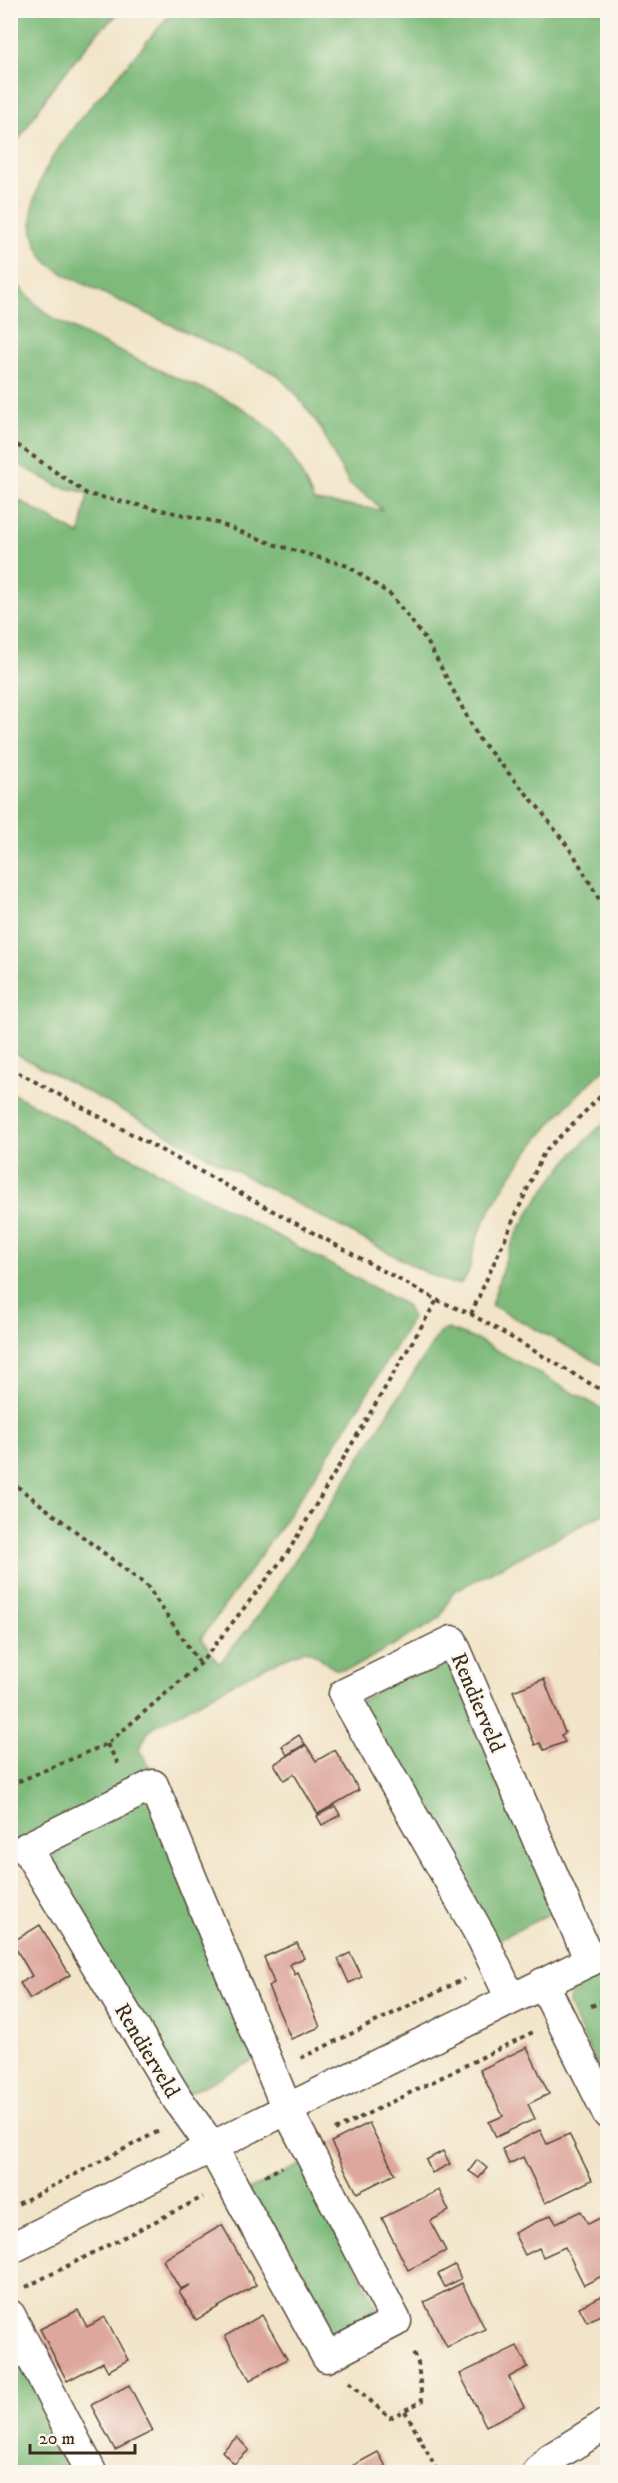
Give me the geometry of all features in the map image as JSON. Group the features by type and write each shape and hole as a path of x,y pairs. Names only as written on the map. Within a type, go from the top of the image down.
{"street":[{"name":"Rendierveld","path":"10,2249 287,2109 599,1957 452,1641 344,1694 495,1965 511,1999"},
{"name":"Rendierveld","path":"327,2357 212,2147 189,2116 26,1848 153,1785 287,2109 396,2321"},
{"path":"543,1983 608,2114"},
{"path":"16,2302 92,2472"},
{"path":"327,2357 396,2321"},
{"path":"538,2472 550,2459 608,2423"}],"path":[{"path":"10,440 87,494 212,521 276,545 348,566 391,595 427,641 479,739 538,807 574,855 608,915"},
{"path":"10,1068 437,1300 471,1314 608,1394"},
{"path":"471,1314 544,1152 608,1089"},
{"path":"10,1785 107,1744 200,1664 288,1552 437,1300"},
{"path":"10,1481 147,1586 200,1664"},
{"path":"271,2072 495,1965"},
{"path":"16,2302 561,2018 608,2000"},
{"name":"Rendierveld","path":"10,2208 189,2116"},
{"path":"327,2357 334,2369 390,2418 405,2411 422,2401 421,2391 418,2363 396,2321"},
{"path":"405,2411 438,2472"}],"green space":[{"path":"11,10 121,11 97,33 52,89 11,151"},
{"path":"173,11 607,11 607,1067 559,1114 517,1166 487,1217 477,1238 467,1276 459,1284 450,1283 427,1273 11,1051 11,496 80,535 88,493 58,486 11,460 11,278 40,308 56,320 249,412 279,439 301,473 314,501 382,510 369,497 350,485 321,428 295,393 276,374 69,277 50,264 41,254 33,231 33,207 39,184 51,160 82,116"},
{"path":"10,1092 406,1305 412,1318 311,1481 201,1638 219,1664 253,1623 299,1554 439,1333 448,1329 482,1342 608,1412 607,1512 454,1591 440,1617 432,1624 354,1667 333,1668 306,1650 247,1676 153,1727 139,1750 157,1776 19,1847 10,1831"},
{"path":"607,1120 607,1368 491,1305 507,1256 536,1202 578,1148"},
{"path":"445,1652 559,1909 492,1943 358,1702"},
{"path":"152,1791 254,2060 182,2097 34,1850"},
{"path":"607,1965 607,2086 569,2005 572,1990 576,1985"},
{"path":"304,2163 380,2314 333,2343 242,2193"},
{"path":"10,2332 79,2472 12,2472"}],"building":[{"path":"608,1648 608,1664 601,1652"},
{"path":"544,1679 565,1733 561,1735 565,1742 544,1750 540,1743 535,1745 513,1691"},
{"path":"299,1735 305,1744 287,1755 282,1746"},
{"path":"306,1745 316,1761 335,1750 359,1790 318,1814 294,1774 284,1780 274,1764"},
{"path":"335,1806 340,1815 322,1825 317,1816"},
{"path":"40,1925 70,1975 30,1999 20,1983 32,1976 12,1942"},
{"path":"297,1943 304,1958 290,1964 295,1975 298,1973 320,2027 291,2039 268,1986 274,1983 264,1957"},
{"path":"350,1953 362,1977 349,1983 338,1959"},
{"path":"527,2047 549,2094 528,2104 535,2119 496,2137 489,2122 503,2116 480,2070"},
{"path":"369,2123 395,2174 357,2193 331,2142"},
{"path":"540,2130 547,2144 569,2134 592,2180 545,2203 523,2157 509,2164 502,2149"},
{"path":"443,2151 450,2164 432,2173 426,2160"},
{"path":"477,2160 487,2168 479,2178 469,2171"},
{"path":"439,2190 449,2211 430,2221 446,2251 408,2270 382,2218"},
{"path":"581,2211 588,2224 608,2214 608,2273 584,2285 565,2247 543,2257 539,2248 525,2255 514,2233 551,2215 556,2223"},
{"path":"222,2225 256,2285 196,2320 179,2291 190,2285 180,2289 163,2260"},
{"path":"455,2265 461,2279 445,2287 438,2274"},
{"path":"462,2283 485,2329 447,2347 424,2302"},
{"path":"608,2293 608,2330 600,2315 587,2322 579,2307"},
{"path":"78,2310 87,2327 105,2317 128,2360 108,2371 103,2362 67,2381 40,2329"},
{"path":"262,2315 287,2359 250,2380 225,2336"},
{"path":"517,2346 528,2367 509,2377 524,2407 486,2426 460,2374"},
{"path":"129,2385 153,2431 115,2450 91,2405"},
{"path":"237,2437 249,2450 234,2464 222,2451"},
{"path":"378,2452 389,2472 341,2472"}]}
